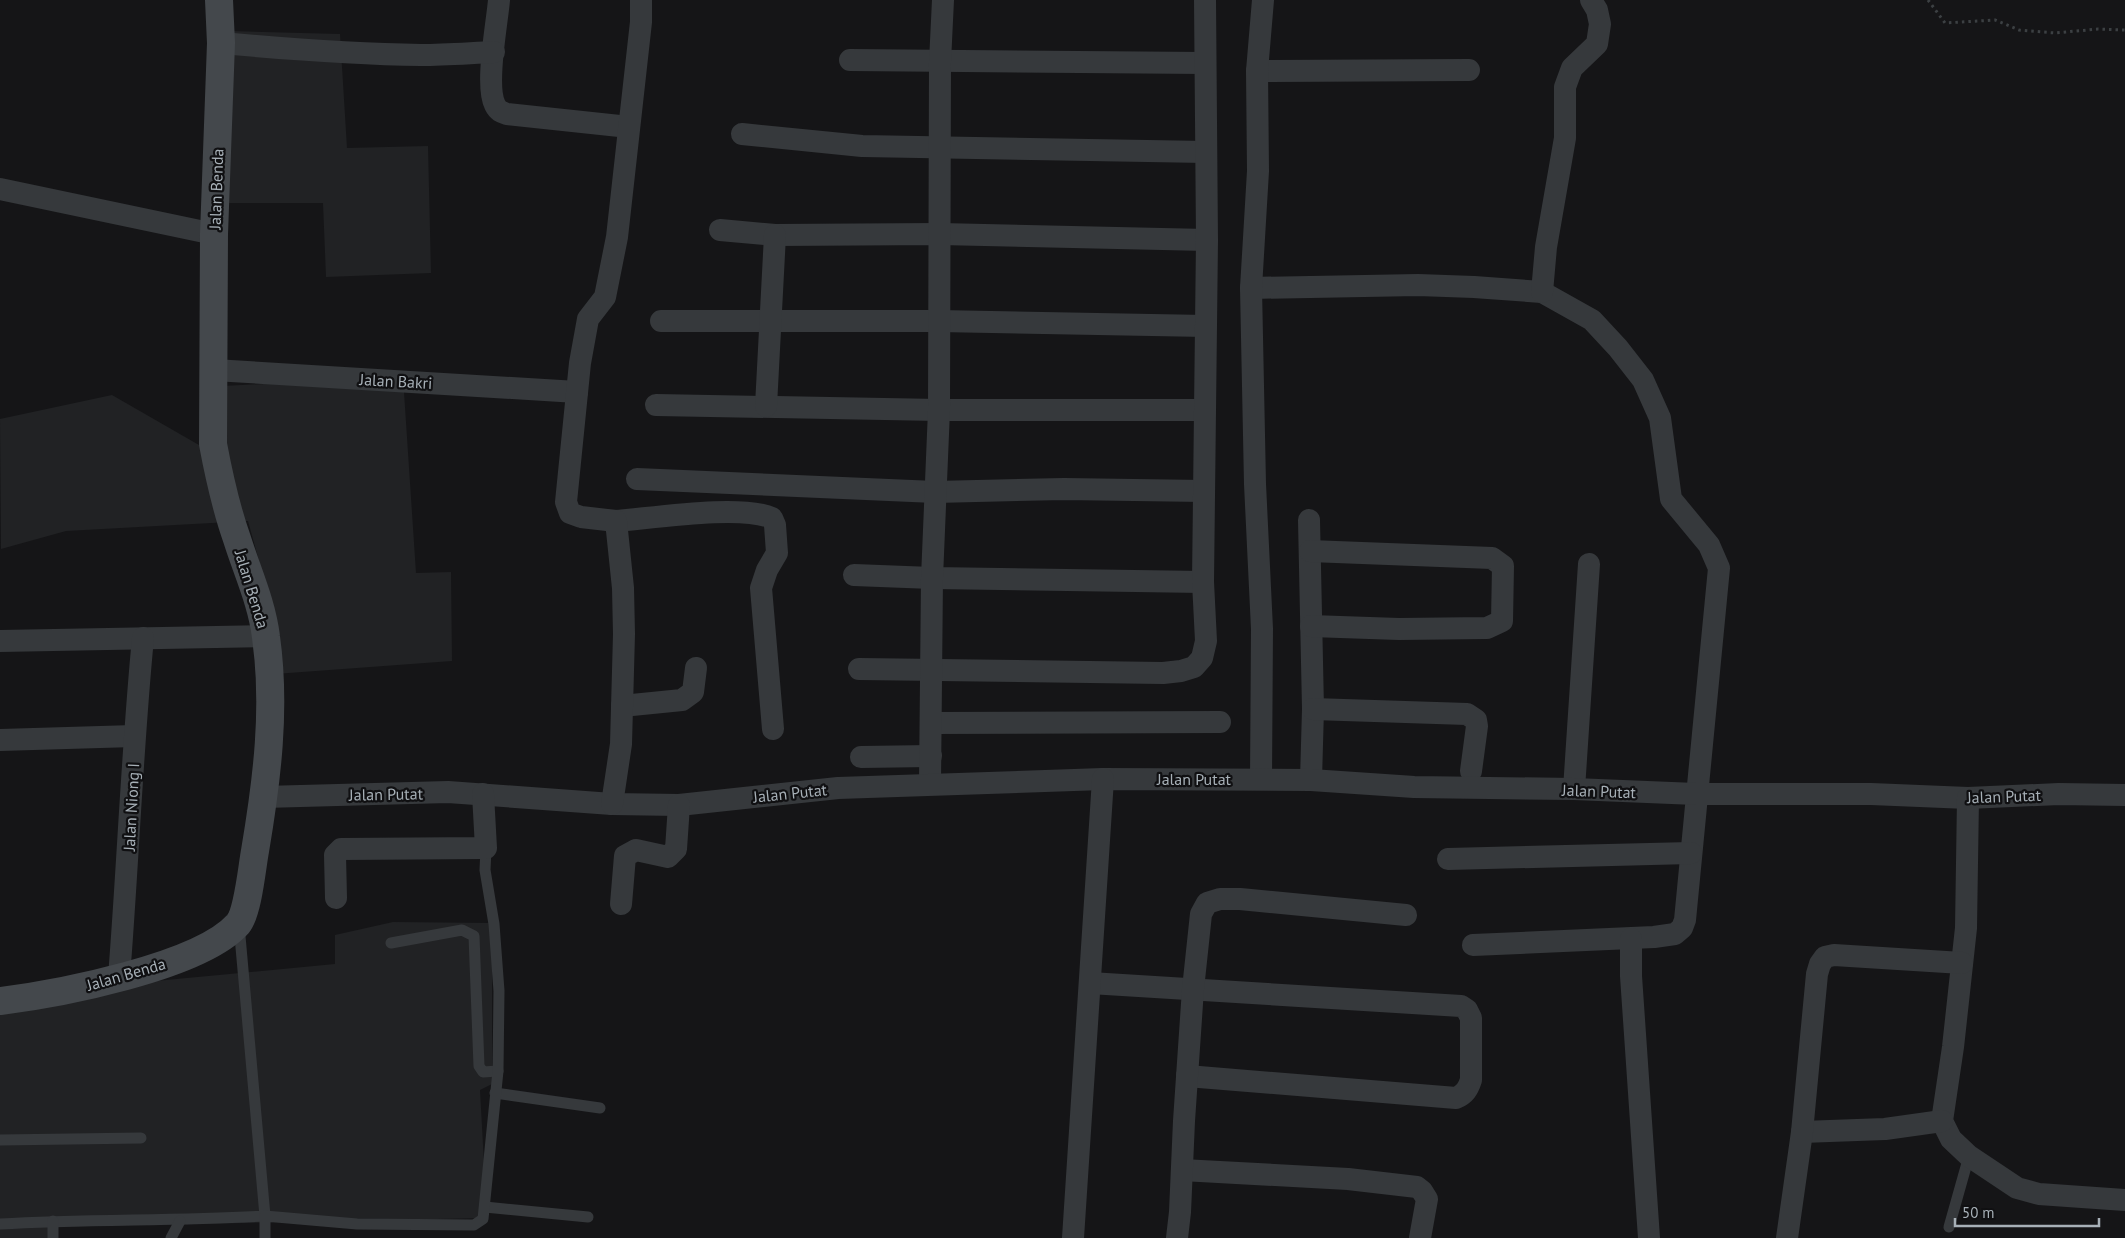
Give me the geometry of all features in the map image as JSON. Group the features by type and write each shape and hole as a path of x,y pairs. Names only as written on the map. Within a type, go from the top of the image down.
{"street":[{"name":"Jalan Benda","path":"0,1001 35,996 120,977 179,958 214,943 239,923 246,902 264,797 271,709 266,636 260,607 236,537 218,474 213,444 214,234 222,43 219,0"},
{"path":"499,0 491,65 492,95 494,104 500,111 507,114 629,127"},
{"path":"641,0 641,22 617,237 605,298 588,319 577,392 566,502 570,513 581,517 616,521 733,512 765,515 772,518 777,553 767,570 761,588 773,729"},
{"path":"930,783 932,578 939,410 940,62 943,0"},
{"path":"859,669 1163,673 1194,667 1202,658 1206,641 1203,582 1207,240 1205,0"},
{"path":"1261,779 1262,629 1255,484 1251,288 1258,171 1257,71 1263,0"},
{"path":"1542,292 1546,248 1565,138 1565,87 1572,68 1597,44 1600,24 1597,10 1591,0"},
{"path":"222,43 370,54 424,55 494,52"},
{"path":"850,60 1205,63"},
{"path":"1257,71 1469,70"},
{"path":"742,134 862,146 1206,152"},
{"path":"0,189 214,234"},
{"path":"720,230 775,235 940,234 1207,240"},
{"path":"766,406 775,235"},
{"path":"1251,288 1418,285 1474,286 1542,292 1592,320 1618,348 1643,380 1660,418 1671,499 1709,545 1719,568 1685,920 1682,928 1676,934 1631,939 1473,945"},
{"path":"661,321 938,321 1206,326"},
{"name":"Jalan Bakri","path":"214,370 577,392"},
{"path":"656,405 939,410 1205,410"},
{"path":"637,479 935,492 1064,488 1204,491"},
{"path":"1309,520 1313,709 1311,780"},
{"path":"612,804 621,744 622,706 623,588 616,521"},
{"path":"1310,551 1492,558 1503,566 1502,621 1487,628 1399,629 1311,626"},
{"path":"1574,789 1589,564"},
{"path":"854,575 1203,582"},
{"path":"0,641 266,636"},
{"name":"Jalan Niong I","path":"120,977 130,845 134,736 143,638"},
{"path":"622,706 682,700 693,692 696,668"},
{"path":"1313,709 1468,714 1476,720 1477,726 1471,771"},
{"path":"931,722 1220,722"},
{"path":"0,740 134,736"},
{"path":"861,756 931,756"},
{"path":"1073,1238 1103,779"},
{"name":"Jalan Putat","path":"264,797 448,792 612,804 679,805 838,788 930,783 1103,779 1311,780 1469,789 1574,789 1696,794 1871,794 1968,798 2059,794 2125,795"},
{"path":"336,898 335,855 341,849 486,848 483,794"},
{"path":"1968,798 1966,919 1942,1121 1951,1139 1969,1156 2017,1188 2039,1194 2125,1200"},
{"path":"621,904 625,856 636,850 668,857 673,854 676,849 679,805"},
{"path":"1448,859 1690,853"},
{"path":"1177,1238 1193,988 1200,914 1207,903 1220,899 1240,899 1406,914"},
{"path":"1631,939 1631,976 1650,1238"},
{"path":"1787,1238 1802,1132 1815,990 1820,964 1825,957 1848,955 1962,963"},
{"path":"1090,983 1461,1006 1467,1010 1471,1018 1471,1080 1468,1089 1463,1095 1456,1098 1187,1076"},
{"path":"1802,1132 1885,1130 1942,1121"},
{"path":"1182,1170 1348,1179 1417,1188 1422,1190 1427,1199 1420,1238"}],"lane":[{"path":"0,1224 53,1221 180,1221 265,1216 356,1224 474,1225 483,1218 485,1207 498,1071 499,991 494,924 485,870 486,848"},
{"path":"239,923 265,1216 265,1238"},
{"path":"391,943 462,930 474,936 479,1066 483,1072 498,1071"},
{"path":"495,1093 600,1108"},
{"path":"0,1140 141,1138"},
{"path":"1949,1227 1969,1156"},
{"path":"485,1207 588,1217"},
{"path":"53,1221 53,1238"},
{"path":"171,1238 180,1221"}],"path":[{"path":"1928,0 1945,23 1971,23 1995,20 2019,30 2055,33 2098,29 2125,30"}],"shaded area":[{"path":"230,31 340,34 347,148 428,146 431,273 326,277 323,203 223,203"},
{"path":"403,377 416,573 451,572 452,661 275,674 267,590 248,521 66,531 1,549 0,419 112,395 199,445 203,387"},
{"path":"393,922 492,923 492,1084 480,1090 487,1218 51,1227 50,1238 0,1238 0,1000 81,988 335,964 335,935"}]}
